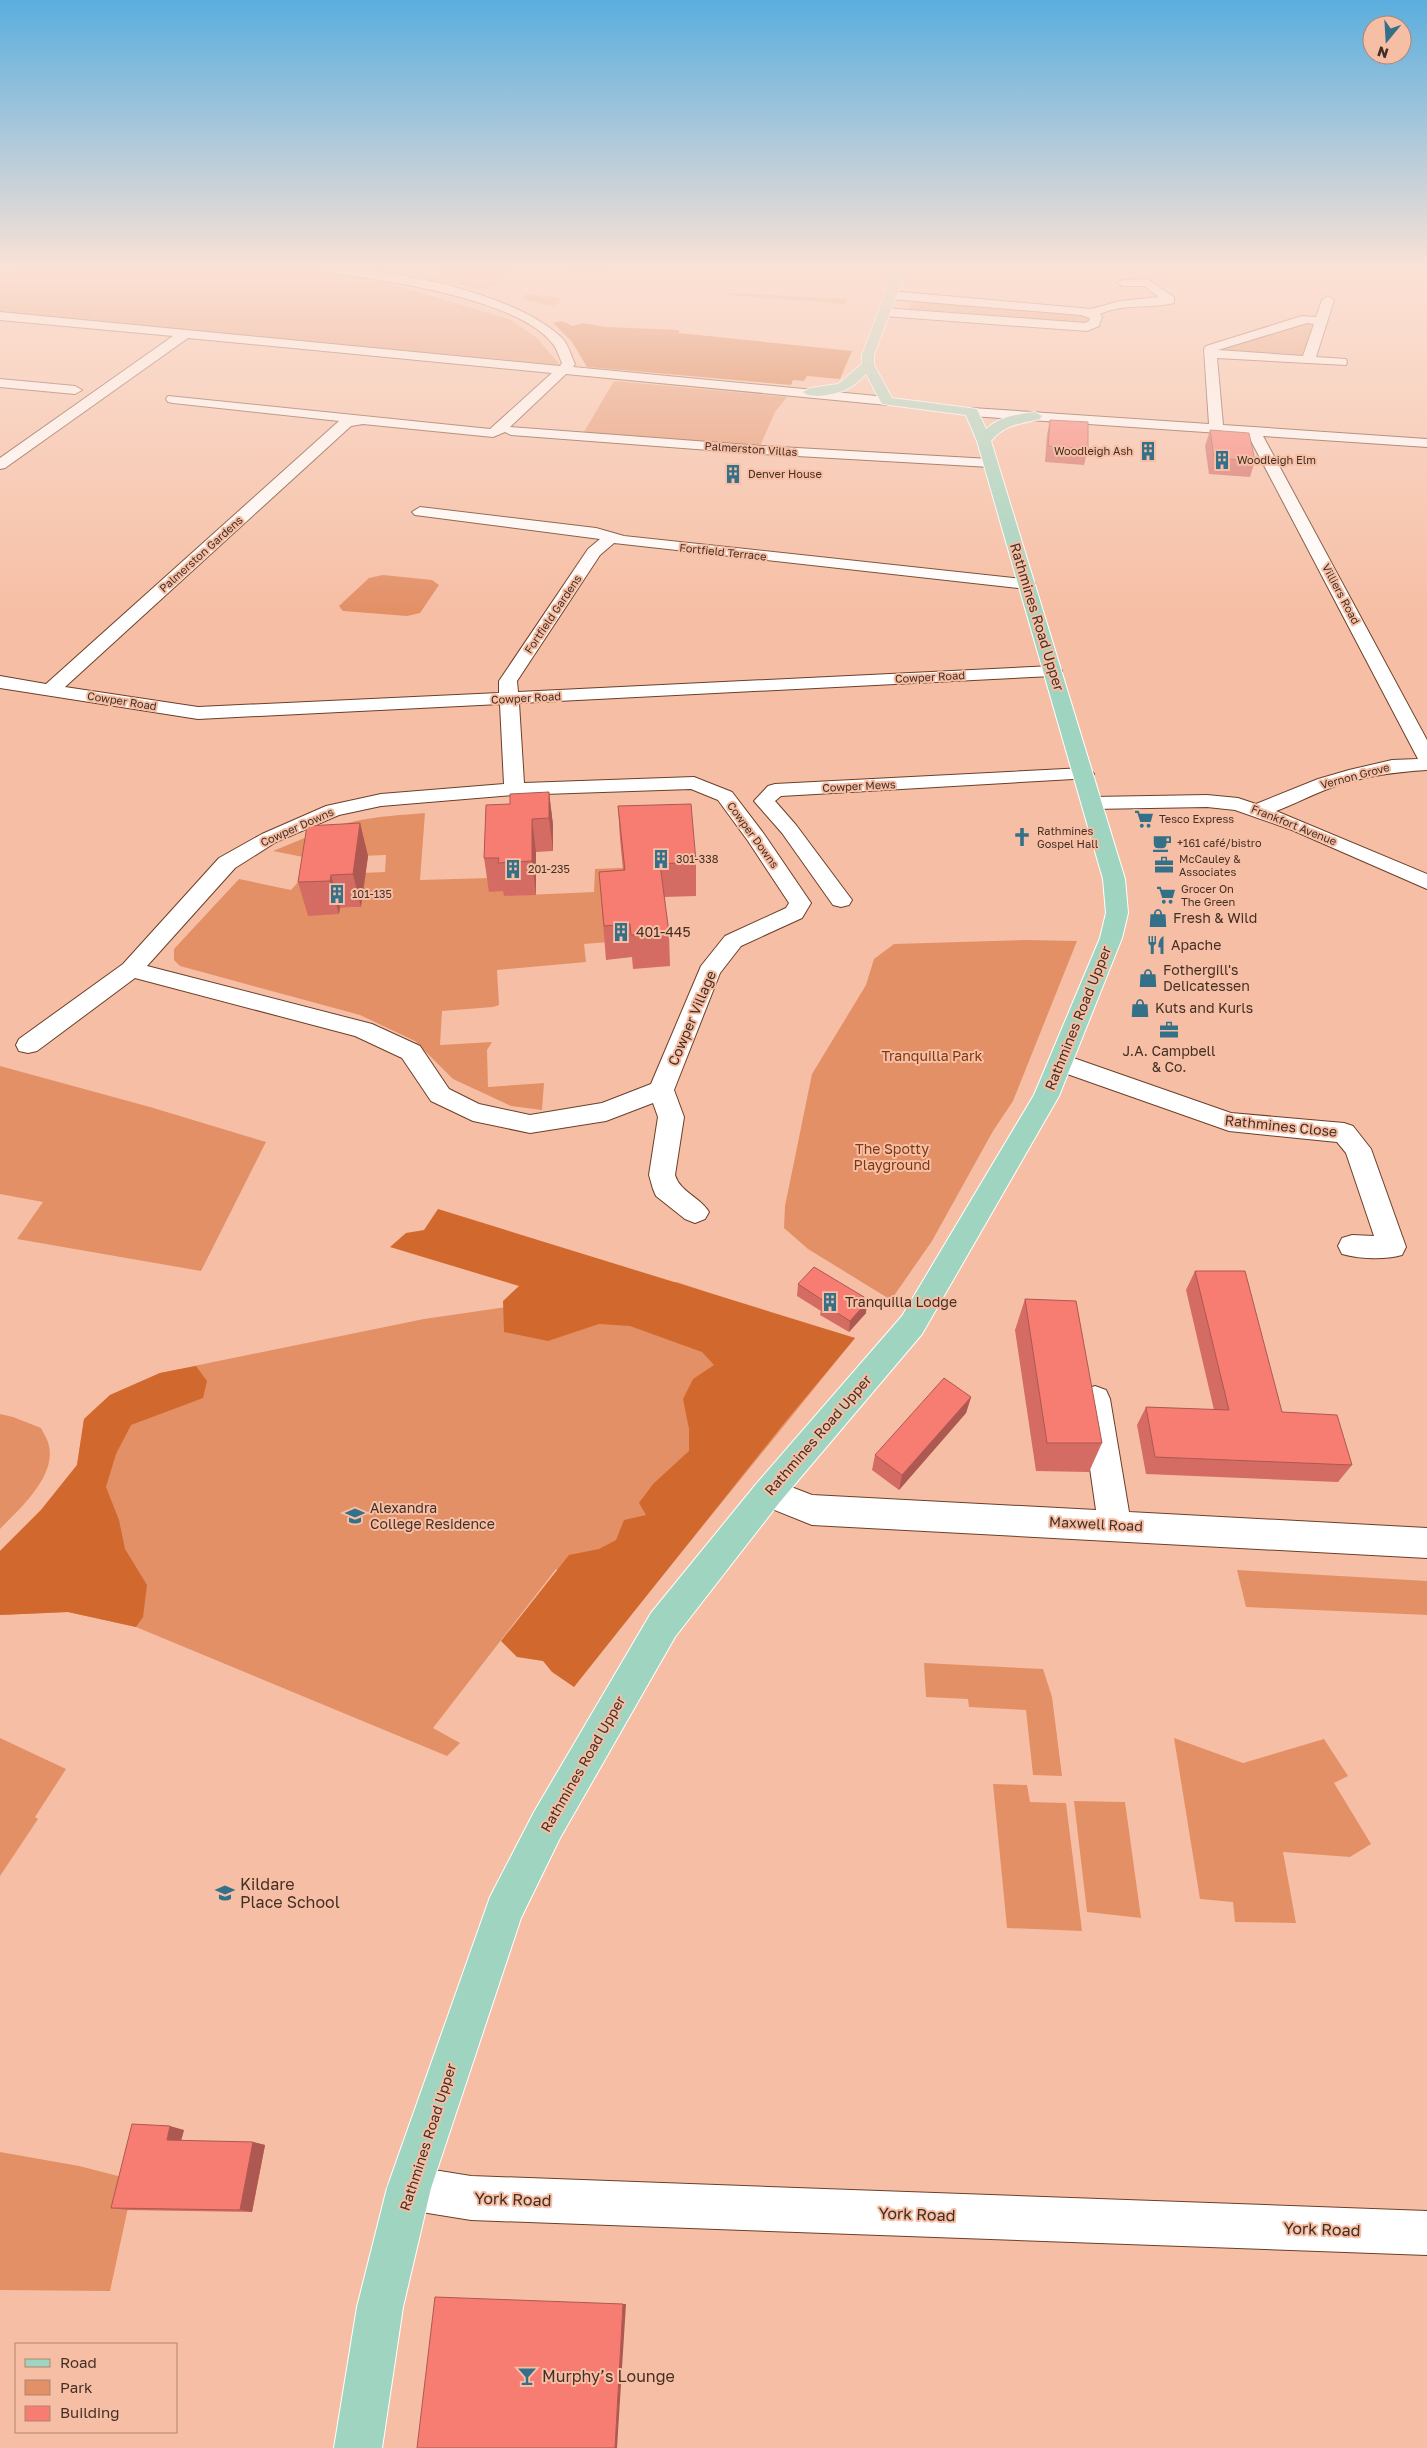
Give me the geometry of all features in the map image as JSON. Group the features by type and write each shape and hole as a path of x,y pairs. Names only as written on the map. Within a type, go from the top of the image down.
{"main road":[{"path":"810,392 838,390 852,381"},
{"path":"877,381 887,401 972,412"},
{"name":"Rathmines Road Upper","path":"358,2448 380,2306 408,2188 504,1911 547,1826 663,1625 768,1492 909,1329 1046,1096 1062,1063 1111,938 1117,913 1114,879 1028,584 984,441 972,412"},
{"path":"984,441 1001,423 1035,416"}],"street":[{"path":"0,465 118,381"},
{"path":"173,399 353,420 493,433 501,428 552,381"},
{"path":"690,381 887,401"},
{"path":"1212,381 1216,429"},
{"path":"0,383 75,390"},
{"path":"972,412 1427,443"},
{"name":"Palmerston Gardens","path":"50,690 348,422 353,420"},
{"name":"Palmerston Villas","path":"511,431 753,450 990,463"},
{"name":"Villiers Road","path":"1252,431 1427,758"},
{"name":"Fortfield Terrace","path":"420,512 596,533 632,542 1028,584"},
{"name":"Fortfield Gardens","path":"510,699 508,681 594,552 612,537"},
{"name":"Cowper Road","path":"0,682 198,713 1053,671"},
{"path":"510,699 514,789"},
{"name":"Vernon Grove","path":"1258,810 1287,800 1325,783 1348,776 1392,766 1427,764"},
{"name":"Cowper Mews","path":"841,900 789,829 764,801 775,790 1084,774"},
{"name":"Cowper Downs","path":"28,1045 131,969 227,864 269,838 333,810 381,800 514,789 694,783 724,796 766,851 800,903 794,913 779,922"},
{"name":"Frankfort Avenue","path":"1092,803 1207,801 1238,804 1258,810 1427,882"},
{"name":"Cowper Village","path":"662,1090 709,971 733,941 779,922"},
{"path":"131,969 362,1030 411,1052 440,1095 473,1112 530,1124 606,1112 662,1090 671,1117 662,1175 666,1189 696,1212"},
{"name":"Rathmines Close","path":"1062,1063 1229,1122 1344,1133 1358,1149 1392,1247 1352,1246"},
{"path":"1095,1399 1115,1525"},
{"name":"Maxwell Road","path":"768,1492 812,1510 1427,1543"},
{"name":"York Road","path":"408,2188 471,2198 1427,2233"}],"green space":[{"path":"614,381 787,397 775,412 760,446 584,432"},
{"path":"383,575 432,580 439,585 420,613 407,616 343,611 339,606 369,578"},
{"path":"425,813 420,880 490,878 504,891 504,896 594,892 595,869 645,867 609,942 584,944 586,962 497,970 499,1005 442,1011 440,1045 492,1042 487,1050 488,1087 544,1083 542,1110 511,1106 453,1079 415,1041 360,1015 180,966 174,960 174,949 239,879 291,890 305,874 339,914 340,908 361,907 365,875 362,873 385,872 386,855 308,858 273,851 324,830 356,821"},
{"name":"Tranquilla Park","path":"1026,940 1077,941 1013,1101 993,1131 932,1241 891,1300 808,1249 784,1228 785,1206 812,1074 866,985 874,959 894,944"},
{"path":"0,1066 150,1107 266,1142 201,1271 17,1239 43,1202 0,1194"},
{"path":"677,1282 764,1311 855,1338 634,1611 556,1569 433,1728 460,1743 447,1756 136,1627 68,1612 0,1615 0,1551 41,1510 77,1465 84,1419 110,1395 160,1373 424,1319"},
{"path":"0,1414 41,1428 46,1437 50,1458 42,1481 26,1502 0,1529"},
{"path":"1237,1570 1427,1581 1427,1615 1246,1607"},
{"path":"924,1663 1043,1669 1052,1697 1062,1776 1033,1775 1026,1710 969,1707 968,1699 926,1697"},
{"path":"0,1738 66,1769 35,1817 38,1819 0,1876"},
{"path":"1174,1738 1243,1763 1324,1739 1348,1776 1334,1783 1371,1844 1350,1857 1283,1852 1296,1923 1235,1922 1233,1902 1200,1899"},
{"path":"993,1784 1027,1785 1030,1802 1066,1803 1082,1931 1007,1928"},
{"path":"1074,1801 1125,1802 1141,1918 1087,1912"},
{"path":"0,2152 79,2166 134,2180 110,2291 0,2290"}],"shaded area":[{"path":"748,381 793,381 791,385"},
{"path":"438,1209 855,1338 785,1422 574,1687 552,1672 543,1661 517,1657 501,1641 569,1555 599,1549 616,1540 624,1520 646,1515 639,1503 653,1484 689,1451 689,1429 683,1399 693,1379 714,1365 702,1352 630,1326 599,1324 548,1341 504,1332 503,1301 519,1286 390,1247 406,1233 424,1230"},
{"path":"196,1366 207,1381 203,1398 131,1425 116,1454 106,1487 119,1520 125,1549 147,1585 143,1617 136,1627 68,1612 0,1615 0,1551 41,1510 77,1465 84,1419 110,1395 160,1373"}],"building":[{"path":"1050,420 1088,422 1088,449 1048,446"},
{"path":"1210,430 1249,433 1255,461 1214,458"},
{"path":"549,792 549,818 532,819 532,861 498,863 499,858 484,858 486,805 510,804 510,794"},
{"path":"691,804 696,862 660,864 669,933 631,935 630,924 604,926 599,872 625,870 618,806"},
{"path":"360,823 353,874 331,875 330,881 298,882 307,826"},
{"path":"814,1267 864,1297 863,1299 867,1302 850,1321 822,1303 824,1301 798,1284"},
{"path":"1195,1271 1245,1271 1282,1412 1337,1415 1352,1465 1155,1457 1146,1407 1229,1410"},
{"path":"1025,1299 1076,1301 1102,1443 1047,1443"},
{"path":"944,1378 971,1397 902,1475 875,1455"},
{"path":"132,2124 170,2126 167,2140 253,2142 240,2210 111,2208"},
{"name":"Murphy’s Lounge","path":"435,2297 623,2304 615,2448 417,2448"}],"place":[{"name":"Woodleigh Ash","path":"1148,451"},
{"name":"Woodleigh Elm","path":"1222,460"},
{"name":"Denver House","path":"733,474"},
{"name":"Tesco Express","path":"1144,819"},
{"name":"Rathmines Gospel Hall","path":"1022,837"},
{"name":"+161 café/bistro","path":"1162,843"},
{"name":"301-338","path":"661,859"},
{"name":"McCauley & Associates","path":"1164,865"},
{"name":"201-235","path":"513,869"},
{"name":"101-135","path":"337,894"},
{"name":"Grocer On The Green","path":"1166,895"},
{"name":"Fresh & Wild","path":"1158,918"},
{"name":"401-445","path":"621,932"},
{"name":"Apache","path":"1156,945"},
{"name":"Fothergill's Delicatessen","path":"1148,978"},
{"name":"Kuts and Kurls","path":"1140,1008"},
{"name":"J.A. Campbell & Co.","path":"1169,1030"},
{"name":"Tranquilla Lodge","path":"830,1302"},
{"name":"Alexandra College Residence","path":"355,1516"},
{"name":"Kildare Place School","path":"225,1893"},
{"name":"Murphy’s Lounge","path":"527,2376"}],"park label":[{"name":"The Spotty Playground","path":"892,1158"}]}
